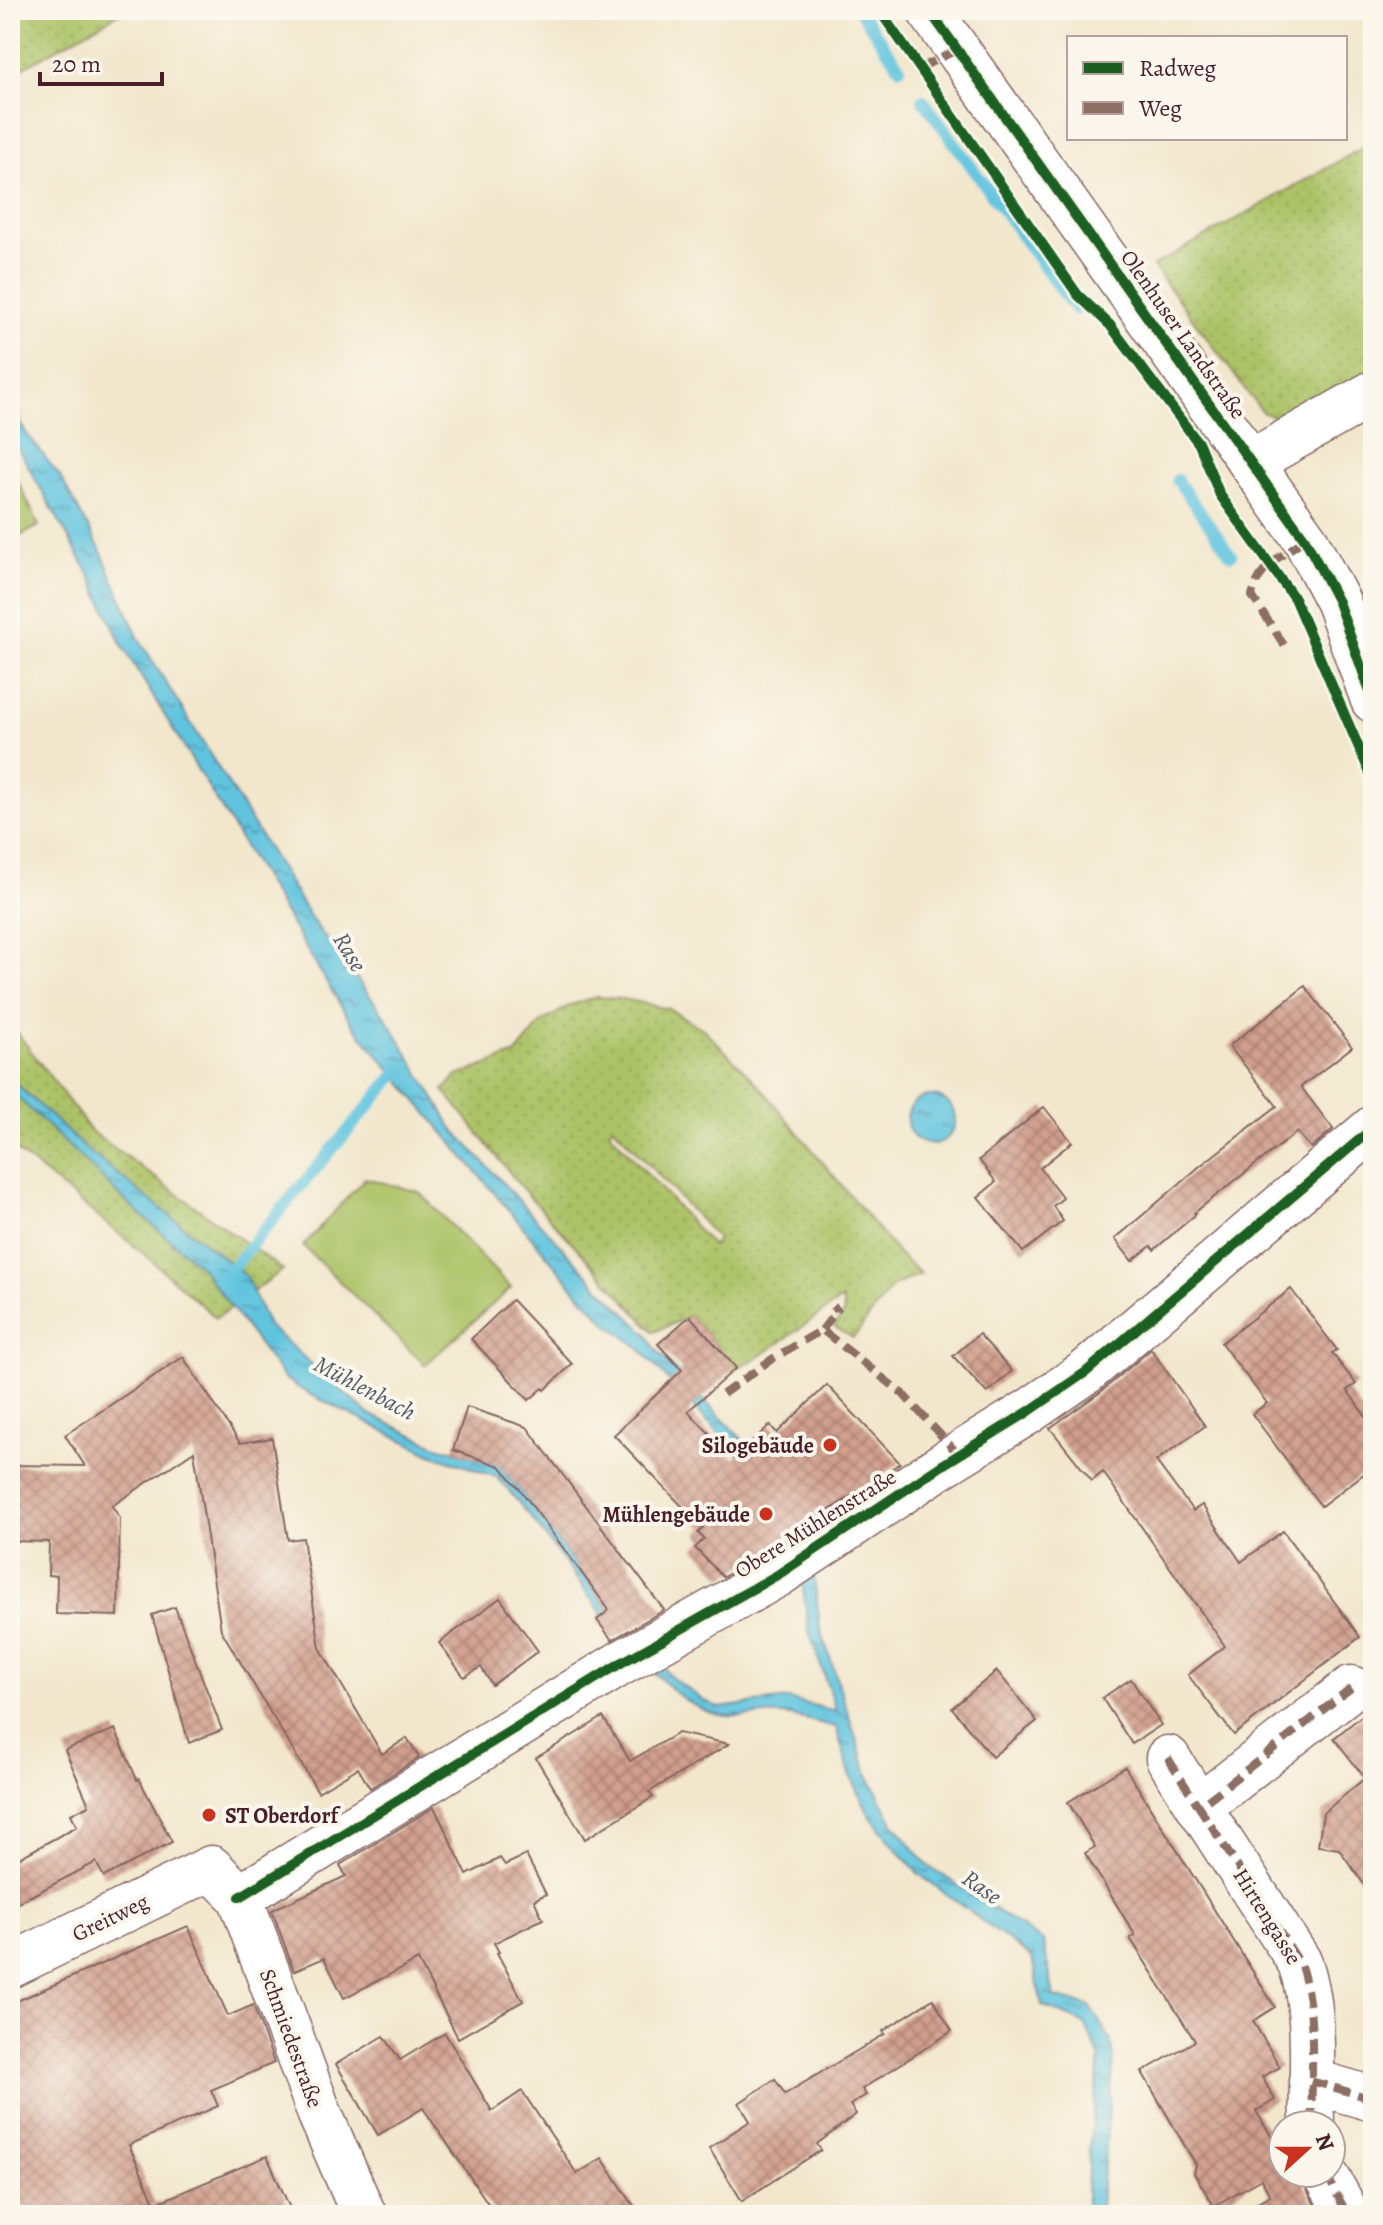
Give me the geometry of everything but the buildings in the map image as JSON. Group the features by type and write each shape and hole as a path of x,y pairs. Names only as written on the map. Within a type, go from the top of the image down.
{"street":[{"name":"Olenhuser Landstraße","path":"929,10 1305,539 1338,602 1373,700"},
{"path":"1251,462 1373,393"},
{"name":"Olenhuser Landstraße","path":"1305,539 1373,608"},
{"name":"Obere Mühlenstraße","path":"225,1882 779,1574 1086,1372 1373,1128"},
{"path":"1199,1807 1351,1688"},
{"name":"Hirtengasse","path":"1168,1758 1300,1963 1312,2011 1312,2109"},
{"name":"Greitweg","path":"10,1966 225,1882"},
{"name":"Schmiedestraße","path":"225,1882 364,2215"},
{"path":"1311,2081 1373,2099"},
{"path":"1334,2189 1348,2215"}],"green space":[{"path":"10,10 125,10 10,75"},
{"path":"1373,142 1373,375 1291,421 1263,413 1153,266"},
{"path":"10,464 39,526 10,541"},
{"path":"596,997 624,999 669,1009 703,1029 758,1084 899,1255 921,1274 893,1286 853,1338 834,1327 844,1312 842,1299 759,1357 736,1368 690,1316 654,1332 522,1188 444,1090 457,1076 516,1054 542,1022 571,1005","holes":["613,1126 718,1239 712,1246 609,1131"]},
{"path":"10,1020 91,1131 283,1270 216,1318 144,1254 19,1153 10,1142"},
{"path":"365,1178 419,1192 511,1288 425,1365 303,1246"}],"water":[{"path":"10,394 24,430 61,478 100,549 139,639 312,920 385,1016 453,1129 597,1285 647,1334 654,1347 682,1378 746,1443 737,1453 637,1346 608,1324 582,1297 352,1024 122,645 92,579 10,434"},
{"path":"10,1078 86,1149 246,1276 268,1326 369,1414 443,1449 500,1466 609,1610 603,1615 531,1517 497,1477 431,1454 305,1392 284,1378 200,1266 133,1208 10,1090"},
{"path":"931,1096 948,1103 955,1120 948,1137 931,1144 914,1137 907,1120 914,1103"},
{"path":"814,1576 820,1627 868,1775 893,1822 927,1865 1043,1941 1054,1997 1090,2006 1110,2039 1114,2059 1099,2215 1086,2215 1089,2151 1100,2057 1085,2024 1042,2005 1032,1958 919,1874 891,1842 870,1816 850,1774 836,1727 788,1716 711,1713 685,1700 643,1662 655,1655 672,1678 719,1708 787,1699 836,1711 809,1631 802,1581"}],"waterway":[{"path":"859,10 900,68"},
{"path":"923,100 1075,309"},
{"path":"1177,480 1231,555"},
{"path":"225,1276 401,1068"}],"marked path":[{"path":"920,68 957,50"},
{"path":"1284,645 1252,596 1265,570 1305,539"},
{"path":"822,1330 837,1310 833,1306"},
{"path":"723,1394 772,1359 822,1330 902,1393 959,1455"},
{"path":"1312,2109 1311,2023 1300,1963 1199,1807 1351,1688"},
{"path":"1168,1758 1199,1807"},
{"path":"1311,2081 1373,2099"},
{"path":"1334,2189 1348,2215"}],"cycle path":[{"path":"879,10 1078,295 1110,325 1199,444 1220,495 1294,598 1373,780"},
{"path":"929,10 1305,539 1338,602 1373,700"},
{"path":"240,1897 621,1663 779,1574 1028,1412 1086,1372 1373,1128"}],"place":[{"name":"Silogebäude","path":"830,1445"},
{"name":"Mühlengebäude","path":"766,1514"},
{"name":"ST Oberdorf","path":"209,1815"}],"water label":[{"name":"Rase","path":"350,952"},
{"name":"Mühlenbach","path":"365,1388"},
{"name":"Rase","path":"982,1887"}]}
